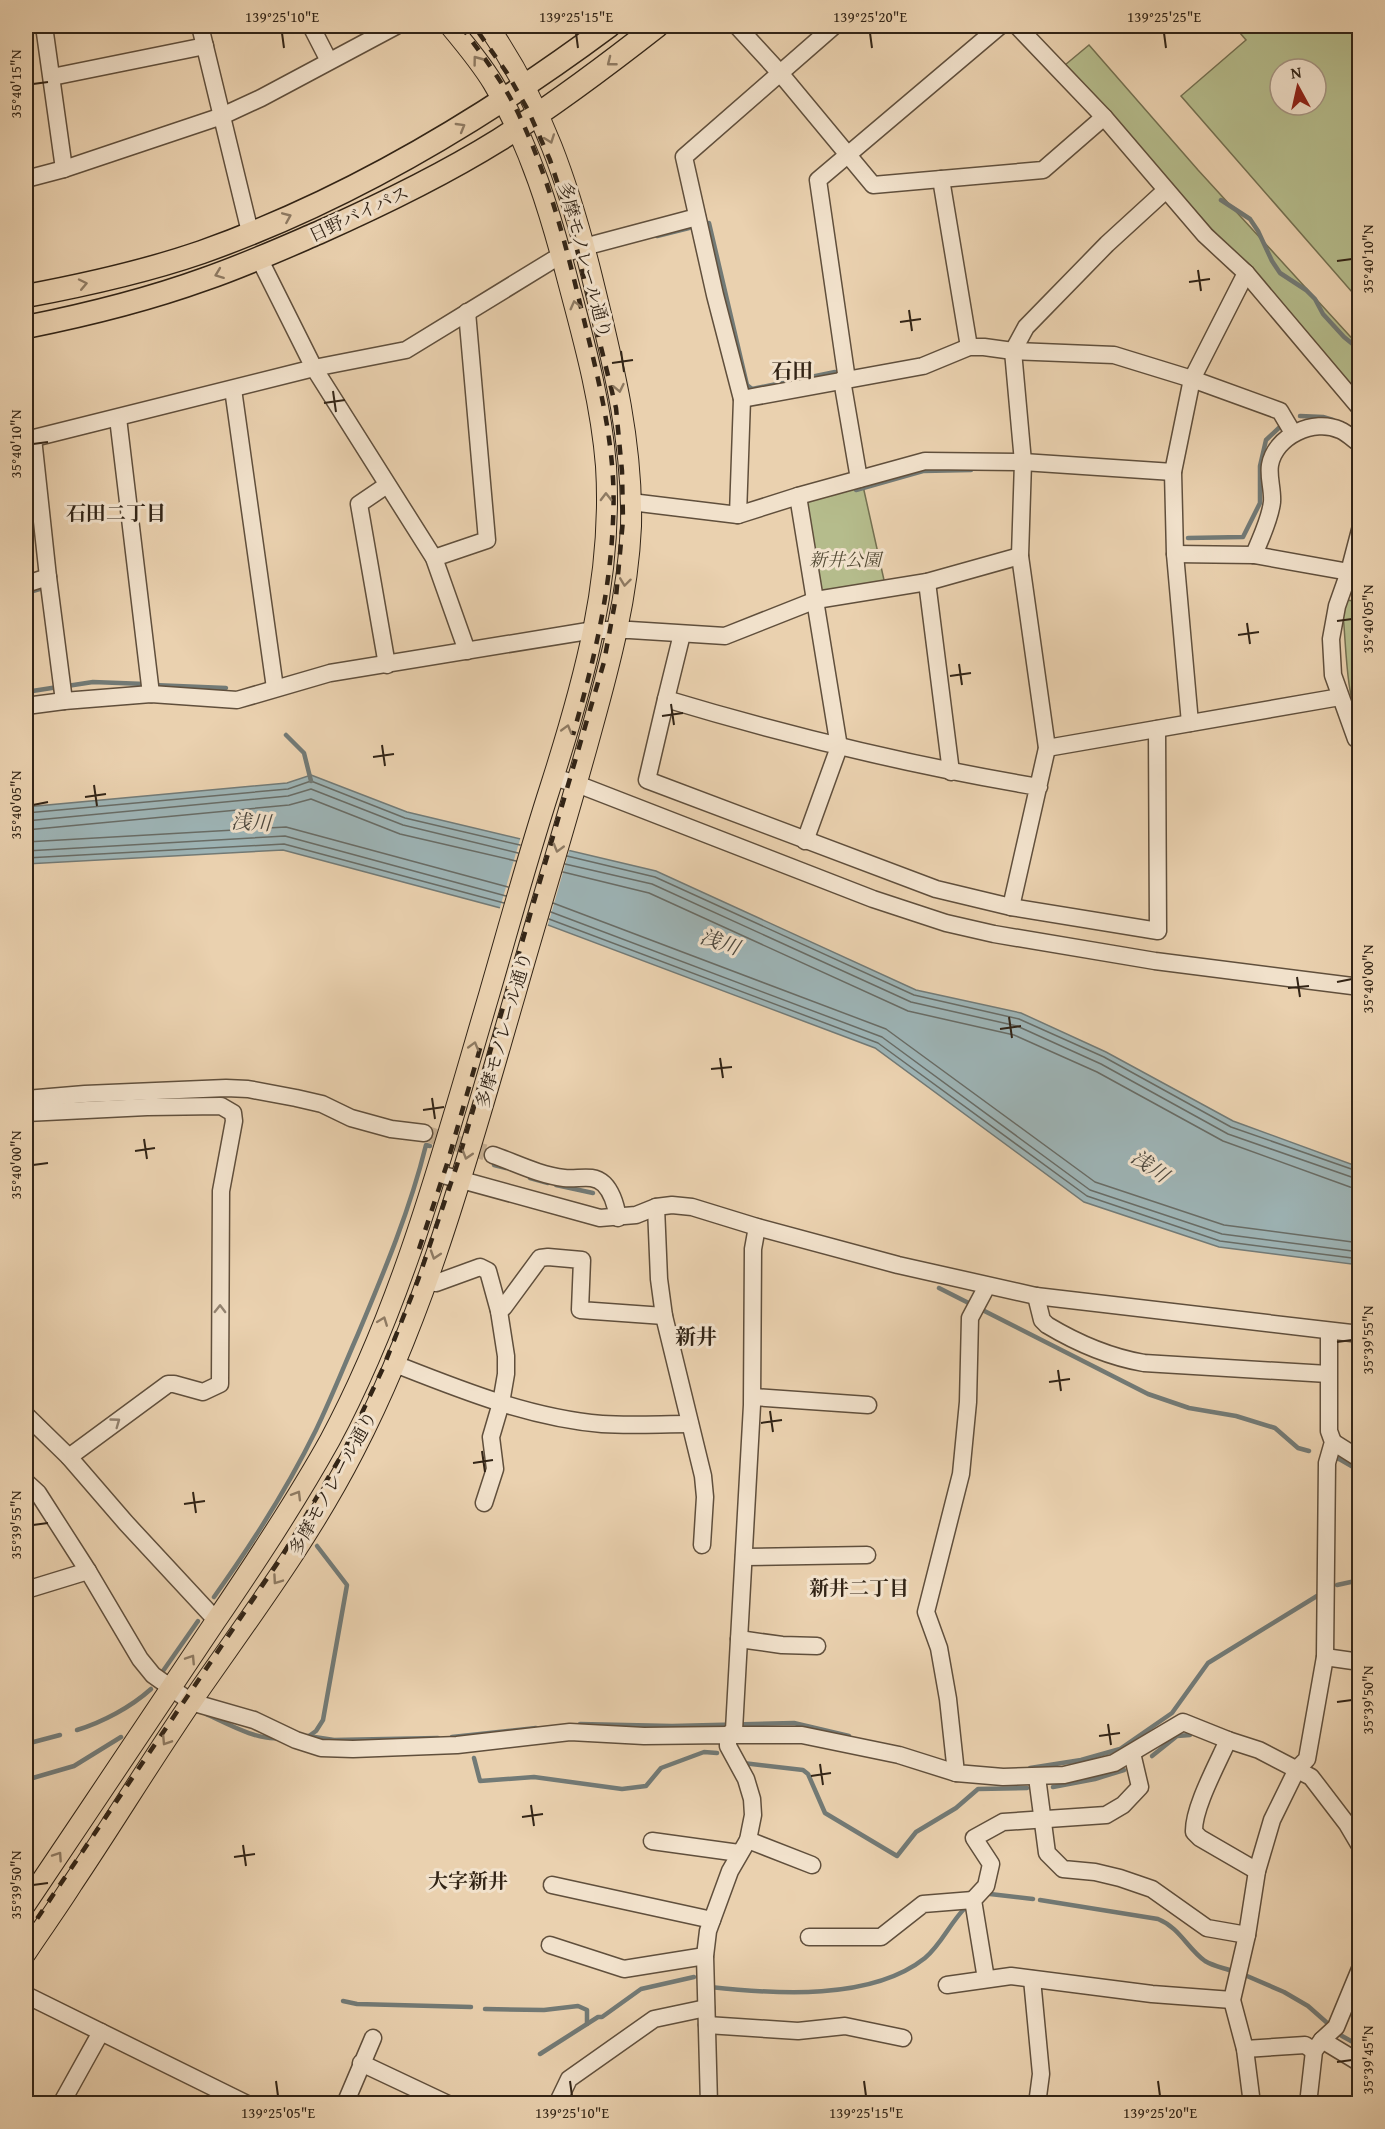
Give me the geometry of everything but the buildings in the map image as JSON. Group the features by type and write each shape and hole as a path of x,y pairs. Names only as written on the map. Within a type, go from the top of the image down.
{"highway":[{"name":"日野バイパス","path":"26,296 136,272 202,252 355,186 422,150 503,101 609,26"},
{"name":"日野バイパス","path":"26,327 102,310 205,280 401,195 516,129 609,64 657,26"}],"main road":[{"name":"多摩モノレール通り","path":"26,1904 266,1547 329,1440 370,1355 402,1274 436,1173 552,782 594,630 605,556 606,470 601,411 561,255 540,186 503,101 490,79 450,26"},
{"name":"多摩モノレール通り","path":"26,1953 191,1702 293,1555 353,1454 395,1364 426,1280 481,1110 575,788 618,629 627,562 630,502 623,406 584,247 570,198 540,113 507,53 488,26"}],"street":[{"path":"44,26 64,169"},
{"path":"200,26 250,232"},
{"path":"311,26 329,61"},
{"path":"26,179 64,169 222,116 261,98 396,26"},
{"path":"737,26 780,73 873,185 1043,170 1104,117"},
{"path":"738,515 742,399 684,157 834,26"},
{"path":"860,479 818,180 1000,26"},
{"path":"1017,26 1104,117 1205,235 1246,273 1359,408"},
{"path":"52,77 206,46"},
{"path":"941,179 969,348"},
{"path":"1011,907 1047,748 1020,556 1023,462 1013,351 1026,327 1107,244 1166,190"},
{"path":"63,691 29,439 314,368 406,350 561,255 697,217"},
{"path":"260,258 314,368 434,558 467,651"},
{"path":"1190,723 1175,554 1173,472 1192,380 1246,273"},
{"path":"434,558 487,540 467,312"},
{"path":"742,399 923,366 969,348 984,346 1013,351 1114,355 1280,411 1293,433"},
{"path":"233,389 275,688"},
{"path":"118,418 150,687"},
{"path":"1254,555 1272,502 1270,464 1276,447 1293,433 1317,427 1339,430 1359,444"},
{"path":"630,502 738,515 925,461 1023,462 1173,472"},
{"path":"387,485 359,504 387,665"},
{"path":"798,496 839,747 804,841"},
{"path":"1359,530 1349,572 1337,606 1331,639 1333,675 1356,739 1359,737"},
{"path":"1175,554 1254,555 1349,572"},
{"path":"26,706 63,691 150,687 237,700 330,673 594,630 618,629 725,636 816,600 927,582 1020,556"},
{"path":"26,584 48,577"},
{"path":"927,582 951,772"},
{"path":"682,634 647,780 936,889 1011,907 1158,931 1157,729"},
{"path":"1047,748 1340,697"},
{"path":"666,699 839,747 951,772 1039,787"},
{"path":"552,782 575,788 873,899 946,923 1006,936 1155,961 1359,987"},
{"path":"27,1104 226,1088 248,1089 322,1104 351,1118 391,1129 424,1133"},
{"path":"27,1104 221,1106 233,1113 234,1121 221,1191 220,1384 203,1392 168,1384 69,1457"},
{"path":"493,1155 546,1174 566,1178 592,1178 603,1183 610,1192 618,1218"},
{"path":"436,1173 600,1218 636,1215 656,1207 672,1205 692,1207 888,1262 979,1300 1036,1296 1359,1334"},
{"path":"656,1207 659,1279 664,1316 703,1476 705,1497 702,1545"},
{"path":"709,2103 705,1956 708,1931 730,1871 743,1847 753,1815 752,1799 746,1779 728,1746 735,1712 753,1398 753,1249 757,1227"},
{"path":"499,1311 540,1258 548,1257 582,1260 580,1310 664,1316"},
{"path":"426,1280 436,1283 480,1267 488,1271 499,1311 506,1356 506,1374 501,1403 491,1437 495,1469 484,1503"},
{"path":"1036,1296 1042,1320 1047,1325 1084,1345 1128,1360 1144,1363 1328,1374"},
{"path":"956,1769 939,1648 926,1612 946,1525 961,1474 979,1300"},
{"path":"1252,2103 1245,2049 1232,2001 1247,1935 1257,1871 1272,1820 1297,1769 1306,1759 1325,1657 1328,1463 1333,1442 1329,1431 1329,1331"},
{"path":"395,1364 501,1403 543,1414 602,1424 690,1424"},
{"path":"753,1398 868,1405"},
{"path":"26,1415 69,1457 126,1523 216,1620"},
{"path":"1333,1442 1359,1459"},
{"path":"26,1482 38,1493 140,1659 153,1675 191,1702 254,1720 296,1740 321,1748 457,1745 570,1732 644,1736 731,1732 802,1735 956,1769 1037,1777 1064,1775 1114,1763 1183,1722 1259,1750 1311,1777 1347,1824 1359,1846"},
{"path":"744,1557 867,1555"},
{"path":"26,1590 88,1571"},
{"path":"739,1639 782,1645 817,1646"},
{"path":"1325,1657 1359,1662"},
{"path":"1228,1740 1202,1802 1194,1824 1194,1832 1200,1838 1257,1871"},
{"path":"809,1937 881,1937 923,1904 973,1900 986,1886 990,1864 974,1838 1003,1822 1106,1815 1123,1805 1140,1787 1132,1753"},
{"path":"1037,1777 1047,1853 1063,1869 1095,1872 1120,1878 1152,1890 1208,1928 1247,1935"},
{"path":"652,1841 743,1847 812,1865"},
{"path":"552,1885 712,1920"},
{"path":"973,1900 986,1979"},
{"path":"550,1945 624,1970 705,1956"},
{"path":"1308,2103 1325,2038 1359,1969"},
{"path":"947,1985 1011,1976 1232,2001"},
{"path":"1032,1979 1041,2074 1037,2103"},
{"path":"26,1995 247,2103"},
{"path":"557,2103 569,2079 654,2019 707,2017 798,2031 845,2026 903,2038"},
{"path":"61,2103 101,2032"},
{"path":"345,2103 373,2038"},
{"path":"1245,2049 1305,2045 1325,2038"},
{"path":"1325,2038 1359,2063"},
{"path":"361,2063 448,2103"}],"green space":[{"path":"1234,26 1359,26 1359,300 1181,96 1246,40"},
{"path":"1089,45 1198,170 1359,346 1359,394 1065,65"},
{"name":"新井公園","path":"863,486 886,589 816,600 803,499"},
{"path":"1347,600 1359,602 1359,719 1351,698 1347,669 1343,615"}],"water":[{"name":"浅川","path":"311,775 407,812 656,871 916,990 1021,1013 1106,1052 1233,1121 1359,1167 1359,1265 1219,1247 1084,1202 875,1048 508,910 283,850 26,864 26,807 287,783"}],"pier":[{"path":"521,836 570,848 547,928 499,911"}],"waterway":[{"path":"1221,200 1250,219 1280,273 1306,290 1315,299 1323,314 1344,337 1360,350"},
{"path":"709,223 747,385 752,389 835,372"},
{"path":"657,236 689,228"},
{"path":"1300,416 1333,420"},
{"path":"1188,538 1243,537 1260,503 1260,466 1266,440 1282,425"},
{"path":"1349,427 1360,431"},
{"path":"26,459 33,517"},
{"path":"856,490 923,471 971,470"},
{"path":"26,593 43,588"},
{"path":"67,686 93,682 145,684"},
{"path":"153,685 226,688"},
{"path":"26,692 58,687"},
{"path":"286,735 304,753 311,781"},
{"path":"214,1597 268,1516 316,1430 387,1264 426,1145 430,1146"},
{"path":"494,1165 506,1168"},
{"path":"530,1178 548,1183"},
{"path":"556,1185 593,1193"},
{"path":"939,1288 1148,1394 1189,1408 1236,1416 1275,1428 1298,1448 1309,1451"},
{"path":"1334,1457 1360,1471"},
{"path":"309,1736 316,1731 323,1720 347,1585 317,1546"},
{"path":"1337,1585 1360,1580"},
{"path":"1030,1768 1081,1760 1120,1749 1172,1713 1208,1663 1317,1596"},
{"path":"163,1671 198,1621"},
{"path":"77,1730 116,1713 151,1689"},
{"path":"206,1714 252,1734 279,1738"},
{"path":"580,1724 672,1726 794,1723 849,1736"},
{"path":"452,1737 536,1728"},
{"path":"26,1744 60,1735"},
{"path":"1152,1756 1177,1736 1190,1735"},
{"path":"308,1736 334,1740 438,1738"},
{"path":"26,1780 74,1766 121,1737"},
{"path":"474,1758 480,1781 534,1777 622,1789 646,1786 661,1768 704,1752 717,1753"},
{"path":"743,1763 803,1770 808,1774 825,1813 897,1856 916,1832 956,1808 978,1789 1027,1788"},
{"path":"1053,1787 1095,1779 1124,1770"},
{"path":"990,1894 1033,1899"},
{"path":"1040,1900 1158,1919 1178,1933 1205,1961 1232,1971"},
{"path":"710,1987 792,1992 850,1988 878,1982 903,1972 925,1958 965,1908"},
{"path":"1354,1967 1360,1952"},
{"path":"1247,1976 1284,1992 1308,2006 1342,2036 1360,2046"},
{"path":"540,2054 598,2017 602,2017 641,1989 694,1977"},
{"path":"343,2001 357,2004 471,2007"},
{"path":"485,2009 544,2010 578,2006 587,2010 587,2024"}],"tunnel":[{"path":"424,1133 493,1155"}],"railway":[{"path":"461,26 507,93 541,167 571,268 596,370 610,444 614,495 608,576 599,629 573,735"},
{"path":"26,1935 281,1558 344,1451 383,1368 418,1280 457,1165 604,662 616,597 623,520 622,471 616,408 570,221 550,160 528,110 507,73 474,26"},
{"path":"419,1249 447,1164 481,1045"}],"district":[{"name":"石田","path":"792,371"},
{"name":"石田二丁目","path":"116,513"},
{"name":"新井","path":"696,1337"},
{"name":"新井二丁目","path":"859,1588"},
{"name":"大字新井","path":"468,1881"}]}
